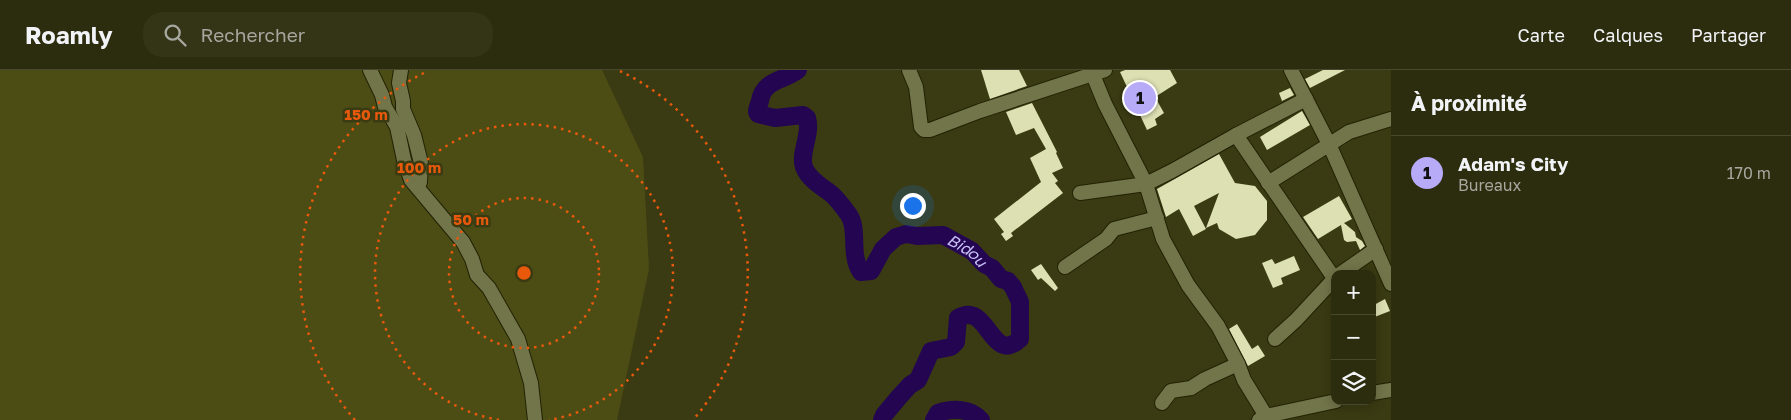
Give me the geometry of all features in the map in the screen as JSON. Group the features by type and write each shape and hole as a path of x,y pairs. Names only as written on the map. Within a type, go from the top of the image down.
{"street":[{"path":"370,70 382,95 385,107 397,127 411,180 418,186 463,242 472,259 477,275 489,288 518,339 531,383 535,420"},
{"path":"401,70 399,83 403,109 414,135 421,163 418,186"},
{"path":"909,70 916,87 921,127 924,130 930,130 1096,71 1105,104 1146,184 1163,239 1188,285 1218,326 1264,419 1331,402"},
{"path":"1291,70 1329,144 1391,284"},
{"path":"1080,193 1146,184 1306,99"},
{"path":"1268,183 1350,132 1391,119"},
{"path":"1236,135 1331,274"},
{"path":"1065,268 1106,239 1114,229 1157,218"},
{"path":"1346,270 1376,249"},
{"path":"1275,339 1296,320 1331,281"},
{"path":"1162,403 1171,391 1191,388 1205,379 1238,364"},
{"path":"1376,392 1391,390"}],"shaded area":[{"path":"0,70 602,70 643,157 649,269 617,420 0,420"}],"building":[{"path":"981,70 1019,70 1027,86 990,99"},
{"path":"1125,70 1170,70 1177,83 1155,97 1164,113 1155,119 1157,125 1147,130 1120,72"},
{"path":"1323,70 1345,70 1310,88 1305,79"},
{"path":"1290,88 1294,95 1282,101 1279,93"},
{"path":"1032,103 1063,168 1052,173 1058,181 1055,183 1063,193 1011,233 1013,236 1006,241 1001,234 1004,232 994,219 1041,182 1030,158 1046,149 1034,128 1016,135 1006,112"},
{"path":"1302,111 1310,125 1267,150 1260,137"},
{"path":"1219,154 1235,183 1255,186 1267,201 1267,220 1255,235 1236,239 1219,229 1217,223 1206,228 1219,193 1194,206 1206,229 1193,236 1179,209 1166,217 1157,189"},
{"path":"1339,196 1352,219 1344,223 1355,232 1356,237 1365,246 1360,250 1356,241 1347,242 1344,240 1341,225 1318,239 1303,217"},
{"path":"1294,256 1300,270 1281,278 1283,284 1273,288 1262,263 1272,259 1275,264"},
{"path":"1041,264 1058,288 1055,291 1041,278 1038,280 1031,270"},
{"path":"1385,299 1390,311 1376,316 1376,304"},
{"path":"1237,324 1252,349 1258,345 1265,356 1248,366 1229,329"}],"waterway":[{"name":"Bidou","path":"798,70 765,89 757,112 758,114 775,118 803,115 807,118 808,130 803,156 804,167 811,178 829,192 849,215 853,228 855,258 861,272 871,271 883,249 896,237 906,234 917,236 943,235 972,251 984,264 992,268 1001,279 1008,281 1020,302 1020,339 1010,345 1002,345 976,317 968,315 958,318 956,342 951,347 931,351 918,380 910,385 899,397 882,420"},
{"name":"Bidou","path":"934,420 938,413 949,410 967,411 981,420"}],"place":[{"name":"Adam's City","path":"1140,98"}]}
